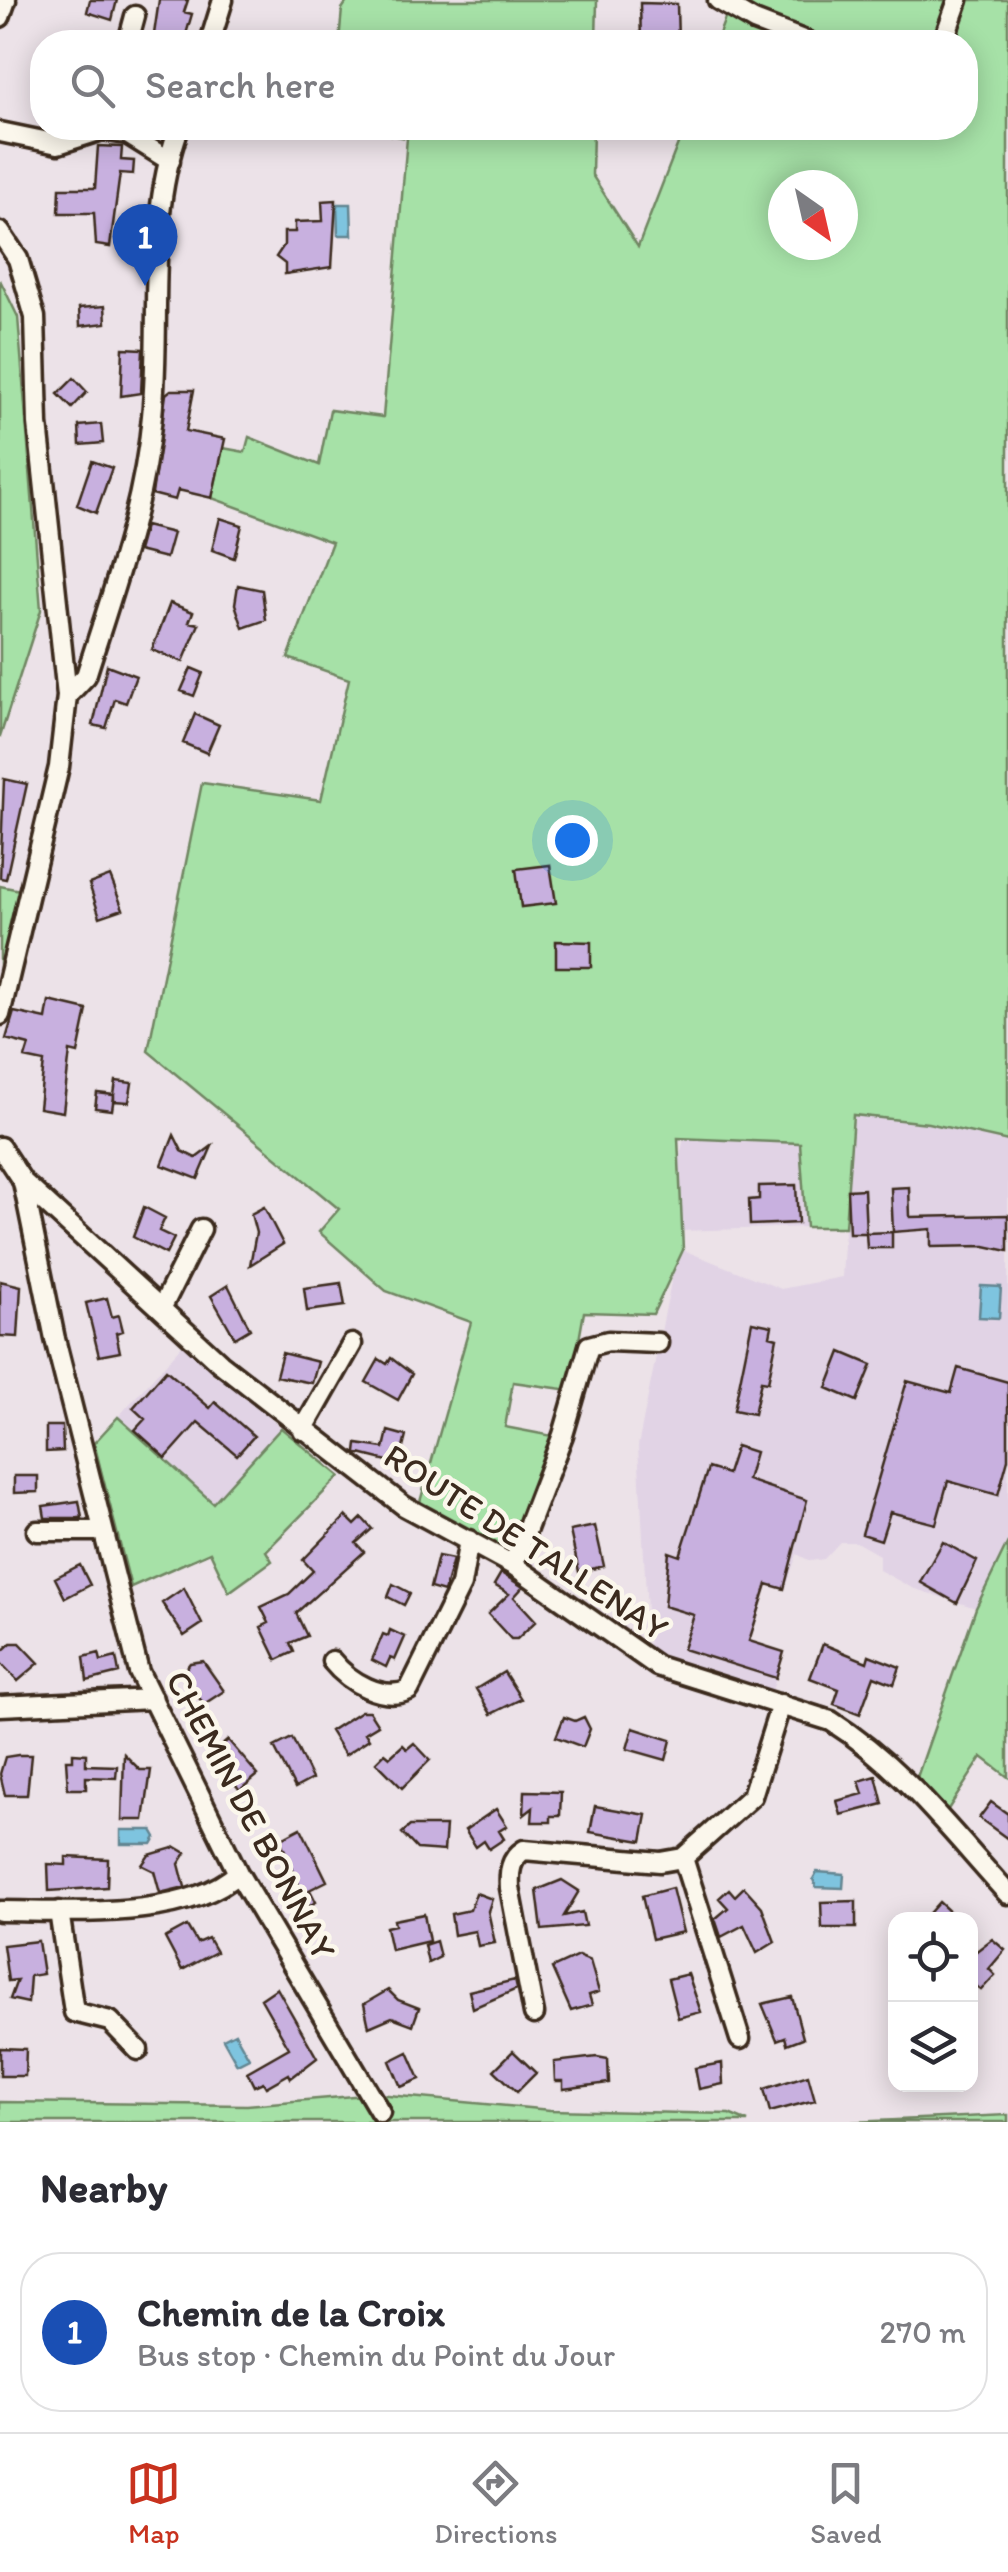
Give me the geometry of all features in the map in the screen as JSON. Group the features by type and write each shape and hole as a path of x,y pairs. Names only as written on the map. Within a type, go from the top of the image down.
{"street":[{"path":"0,17 6,0"},
{"path":"214,30 223,0"},
{"path":"718,0 780,30"},
{"path":"947,30 958,0"},
{"path":"131,30 135,16"},
{"path":"0,132 30,138"},
{"path":"39,140 58,144 70,140"},
{"path":"137,140 170,161"},
{"path":"67,696 86,676 145,480 153,412 159,224 176,140"},
{"path":"0,232 18,259 35,318 38,424 67,696 59,768 0,1016"},
{"name":"ROUTE DE TALLENAY","path":"1,1151 23,1182 220,1363 404,1506 513,1565 657,1666 831,1720 895,1770 1008,1894"},
{"name":"CHEMIN DE BONNAY","path":"23,1182 38,1267 138,1672 238,1873 380,2112"},
{"path":"162,1307 201,1229"},
{"path":"513,1565 563,1436 589,1346 608,1341 658,1343"},
{"path":"303,1430 352,1344"},
{"path":"36,1530 103,1531"},
{"path":"332,1661 352,1680 388,1695 410,1690 461,1585 469,1540"},
{"path":"0,1706 153,1700"},
{"path":"534,2014 510,1888 510,1870 517,1854 524,1850 660,1862 683,1858 752,1796 781,1704"},
{"path":"683,1858 740,2039"},
{"path":"0,1910 130,1913 225,1885 238,1873"},
{"path":"60,1911 74,2012 110,2021 138,2050"}],"shaded area":[{"path":"852,1114 928,1123 1008,1141 1008,1542 976,1608 912,1588 879,1570 879,1555 856,1542 840,1542 824,1559 810,1561 797,1554 785,1590 767,1585 750,1641 784,1652 771,1694 670,1664 649,1649 638,1446 674,1267 683,1250 781,1289 842,1277"},
{"path":"684,1138 800,1143 806,1227 679,1231 677,1169"},
{"path":"184,1343 281,1428 213,1503 118,1417"}],"green space":[{"path":"348,0 597,0 596,30 340,30 342,9"},
{"path":"732,0 1008,0 1008,1141 928,1123 853,1115 845,1227 806,1227 800,1143 678,1138 683,1250 653,1314 584,1312 570,1390 513,1382 505,1427 552,1436 510,1551 418,1509 471,1322 386,1291 319,1232 339,1209 148,1051 202,783 321,800 349,679 288,658 332,542 212,498 223,448 245,452 249,437 319,465 330,410 383,417 407,140 593,140 592,175 638,247 679,140 978,140 978,30 721,30"},
{"path":"0,280 18,317 41,610 0,737"},
{"path":"0,886 20,890 0,985"},
{"path":"118,1417 213,1503 281,1428 340,1476 266,1551 272,1561 229,1592 210,1552 131,1587 94,1443"},
{"path":"1008,1542 1008,1777 982,1757 945,1814 915,1783 976,1608"},
{"path":"377,2094 550,2110 729,2114 748,2122 0,2122 0,2102 247,2105"},
{"path":"1008,2115 1008,2122 852,2122"}],"water":[{"path":"337,204 351,204 352,235 338,235"},
{"path":"981,1286 1001,1287 999,1318 979,1317"},
{"path":"121,1830 152,1830 156,1837 152,1844 121,1844"},
{"path":"817,1872 844,1874 843,1888 816,1887 813,1879"},
{"path":"235,2033 249,2058 237,2064 223,2039"}],"building":[{"path":"90,0 117,0 112,20 87,12"},
{"path":"159,0 188,0 184,12 192,14 187,30 155,30"},
{"path":"640,3 677,4 678,30 641,30"},
{"path":"98,146 122,147 121,160 134,161 133,174 120,173 110,247 96,245 94,213 59,213 60,188 95,188"},
{"path":"336,200 332,267 285,274 285,264 276,257 284,245 284,232 295,232 295,222 323,221 322,201"},
{"path":"105,306 106,323 80,326 79,308"},
{"path":"123,348 143,349 141,393 121,396"},
{"path":"74,378 87,392 72,408 58,394"},
{"path":"171,390 194,390 186,431 225,439 212,498 178,490 175,500 152,494 166,394"},
{"path":"101,424 103,443 80,445 79,426"},
{"path":"92,461 112,468 96,513 77,505"},
{"path":"220,518 242,525 234,558 212,550"},
{"path":"145,526 173,533 166,558 138,551"},
{"path":"238,585 262,590 266,620 243,628 235,604"},
{"path":"170,603 193,612 189,622 199,624 183,662 152,650"},
{"path":"107,665 136,676 126,703 115,699 106,728 93,725"},
{"path":"191,668 203,673 194,696 181,691"},
{"path":"195,714 219,725 207,753 183,743"},
{"path":"4,779 27,784 6,879 0,878"},
{"path":"550,865 556,903 521,907 516,869"},
{"path":"110,876 123,909 100,917 89,884"},
{"path":"556,941 591,942 591,967 556,967"},
{"path":"49,1001 87,1010 78,1053 70,1051 63,1112 39,1108 44,1062 25,1058 29,1045 6,1039 14,1012 46,1019"},
{"path":"116,1081 132,1083 129,1102 114,1101 114,1096 112,1110 95,1108 97,1093 114,1095"},
{"path":"174,1135 182,1151 196,1158 212,1146 198,1179 162,1165"},
{"path":"796,1185 798,1223 750,1225 749,1200 759,1199 759,1186"},
{"path":"909,1187 910,1217 1008,1215 1008,1251 985,1246 931,1247 931,1229 893,1232 891,1188"},
{"path":"864,1189 866,1233 849,1233 847,1190"},
{"path":"144,1207 165,1218 159,1231 174,1238 166,1254 133,1237"},
{"path":"264,1207 283,1244 250,1265 256,1233 251,1214"},
{"path":"892,1232 892,1248 867,1248 866,1233"},
{"path":"0,1281 21,1286 18,1337 0,1336"},
{"path":"341,1283 345,1306 307,1311 304,1288"},
{"path":"228,1285 250,1329 235,1338 211,1296"},
{"path":"107,1298 112,1317 119,1315 123,1331 116,1333 120,1352 99,1356 86,1303"},
{"path":"752,1322 772,1326 770,1336 777,1338 768,1382 761,1381 754,1414 734,1410"},
{"path":"841,1352 872,1365 857,1401 827,1388"},
{"path":"282,1353 318,1362 312,1383 276,1376"},
{"path":"391,1358 412,1374 398,1400 366,1382 379,1359 387,1364"},
{"path":"958,1368 1008,1382 1008,1459 998,1495 948,1481 936,1524 890,1512 881,1540 862,1534 907,1381 951,1393"},
{"path":"166,1370 210,1408 215,1402 254,1436 237,1455 198,1422 166,1458 135,1430 145,1419 133,1408"},
{"path":"46,1426 62,1426 63,1451 46,1452"},
{"path":"388,1431 406,1436 399,1464 356,1453 357,1444 384,1448"},
{"path":"736,1446 755,1452 747,1480 807,1500 784,1589 767,1584 749,1641 784,1652 776,1678 683,1649 694,1615 664,1606 669,1552 680,1556 708,1468 727,1474"},
{"path":"14,1476 38,1476 38,1492 14,1493"},
{"path":"79,1501 82,1518 45,1518 43,1506"},
{"path":"346,1516 355,1525 362,1518 372,1529 356,1543 364,1552 296,1613 307,1636 290,1643 294,1652 277,1660 261,1627 269,1623 261,1607 289,1594 313,1571 303,1560"},
{"path":"595,1526 604,1566 579,1572 570,1531"},
{"path":"943,1542 977,1561 957,1603 920,1582"},
{"path":"438,1556 453,1559 444,1592 430,1588"},
{"path":"80,1565 90,1585 65,1598 55,1578"},
{"path":"501,1573 523,1587 514,1597 536,1621 517,1639 511,1639 488,1614 509,1594 494,1585"},
{"path":"393,1584 410,1593 404,1605 388,1597"},
{"path":"184,1588 202,1624 184,1636 162,1603"},
{"path":"390,1630 405,1637 395,1660 390,1658 386,1667 372,1660 383,1634 388,1636"},
{"path":"11,1643 20,1643 39,1663 18,1681 0,1662 0,1653"},
{"path":"823,1644 867,1662 869,1655 900,1667 894,1684 874,1676 860,1714 834,1704 839,1689 810,1678"},
{"path":"99,1653 101,1661 116,1657 119,1673 87,1681 84,1657"},
{"path":"203,1661 224,1691 204,1704 181,1675 190,1663"},
{"path":"504,1672 521,1699 491,1714 476,1689"},
{"path":"361,1711 369,1711 378,1725 365,1733 369,1739 345,1755 330,1731"},
{"path":"564,1717 575,1721 584,1717 590,1729 583,1747 556,1737"},
{"path":"633,1728 671,1740 666,1760 627,1749"},
{"path":"292,1738 312,1779 295,1788 274,1747"},
{"path":"228,1740 258,1775 240,1790 211,1755"},
{"path":"414,1743 430,1760 402,1788 376,1762 385,1753 390,1757 403,1745 407,1749"},
{"path":"73,1753 86,1754 86,1765 117,1766 116,1778 86,1777 86,1789 68,1789 66,1760 73,1760"},
{"path":"124,1754 140,1770 151,1770 144,1820 122,1820"},
{"path":"31,1755 27,1795 5,1795 0,1774 5,1757"},
{"path":"876,1776 883,1804 841,1815 837,1801 863,1794 859,1781"},
{"path":"525,1791 561,1792 560,1816 551,1816 551,1822 532,1822 533,1808 524,1815"},
{"path":"991,1802 1008,1814 1008,1839 979,1818"},
{"path":"595,1806 647,1815 642,1841 590,1832"},
{"path":"496,1809 507,1826 499,1831 504,1839 489,1849 484,1841 476,1847 465,1830"},
{"path":"410,1826 446,1826 444,1851 417,1849 402,1833"},
{"path":"301,1828 327,1881 303,1893 310,1890 316,1902 290,1915 284,1902 303,1894 280,1839"},
{"path":"176,1847 186,1853 179,1864 185,1887 160,1893 154,1871 142,1865 149,1855"},
{"path":"66,1857 108,1859 107,1887 49,1891 48,1864 66,1865"},
{"path":"562,1880 579,1891 564,1916 582,1912 585,1926 542,1930 537,1890"},
{"path":"744,1887 762,1907 775,1942 757,1953 744,1925 721,1937 715,1919 728,1908 719,1898 729,1889 735,1896"},
{"path":"672,1888 683,1932 652,1939 642,1896"},
{"path":"476,1893 492,1899 488,1911 495,1943 478,1946 475,1931 454,1935 451,1914 470,1910"},
{"path":"856,1901 856,1928 822,1928 821,1902"},
{"path":"939,1902 950,1912 930,1912"},
{"path":"424,1914 429,1941 391,1950 386,1927 395,1925 394,1920"},
{"path":"187,1926 197,1943 208,1938 216,1952 182,1970 165,1938"},
{"path":"992,1939 1005,1950 989,1969 995,1975 981,1990 978,1988 978,1950"},
{"path":"38,1941 43,1974 30,1976 28,2003 10,1999 17,1980 8,1981 3,1945"},
{"path":"436,1941 440,1957 428,1963 424,1945"},
{"path":"578,1956 590,1961 599,1992 589,1995 592,2005 571,2011 552,1968"},
{"path":"688,1974 701,2012 678,2018 668,1979"},
{"path":"515,1980 517,1989 473,2008 469,1991"},
{"path":"277,1988 317,2058 291,2078 289,2074 266,2087 263,2082 254,2086 247,2072 289,2048 261,1999"},
{"path":"388,1990 398,2000 419,2008 413,2025 392,2017 369,2027 364,2004"},
{"path":"792,1997 803,2038 787,2044 785,2037 777,2040 762,2004"},
{"path":"0,2048 26,2049 25,2076 0,2076"},
{"path":"513,2051 536,2073 517,2092 494,2070"},
{"path":"408,2052 420,2079 401,2087 390,2061"},
{"path":"608,2059 609,2083 563,2089 563,2081 555,2081 554,2062"},
{"path":"722,2063 723,2084 699,2089 695,2068"},
{"path":"808,2075 815,2100 770,2112 764,2089"}],"place":[{"name":"Chemin de la Croix","path":"145,286"}]}
